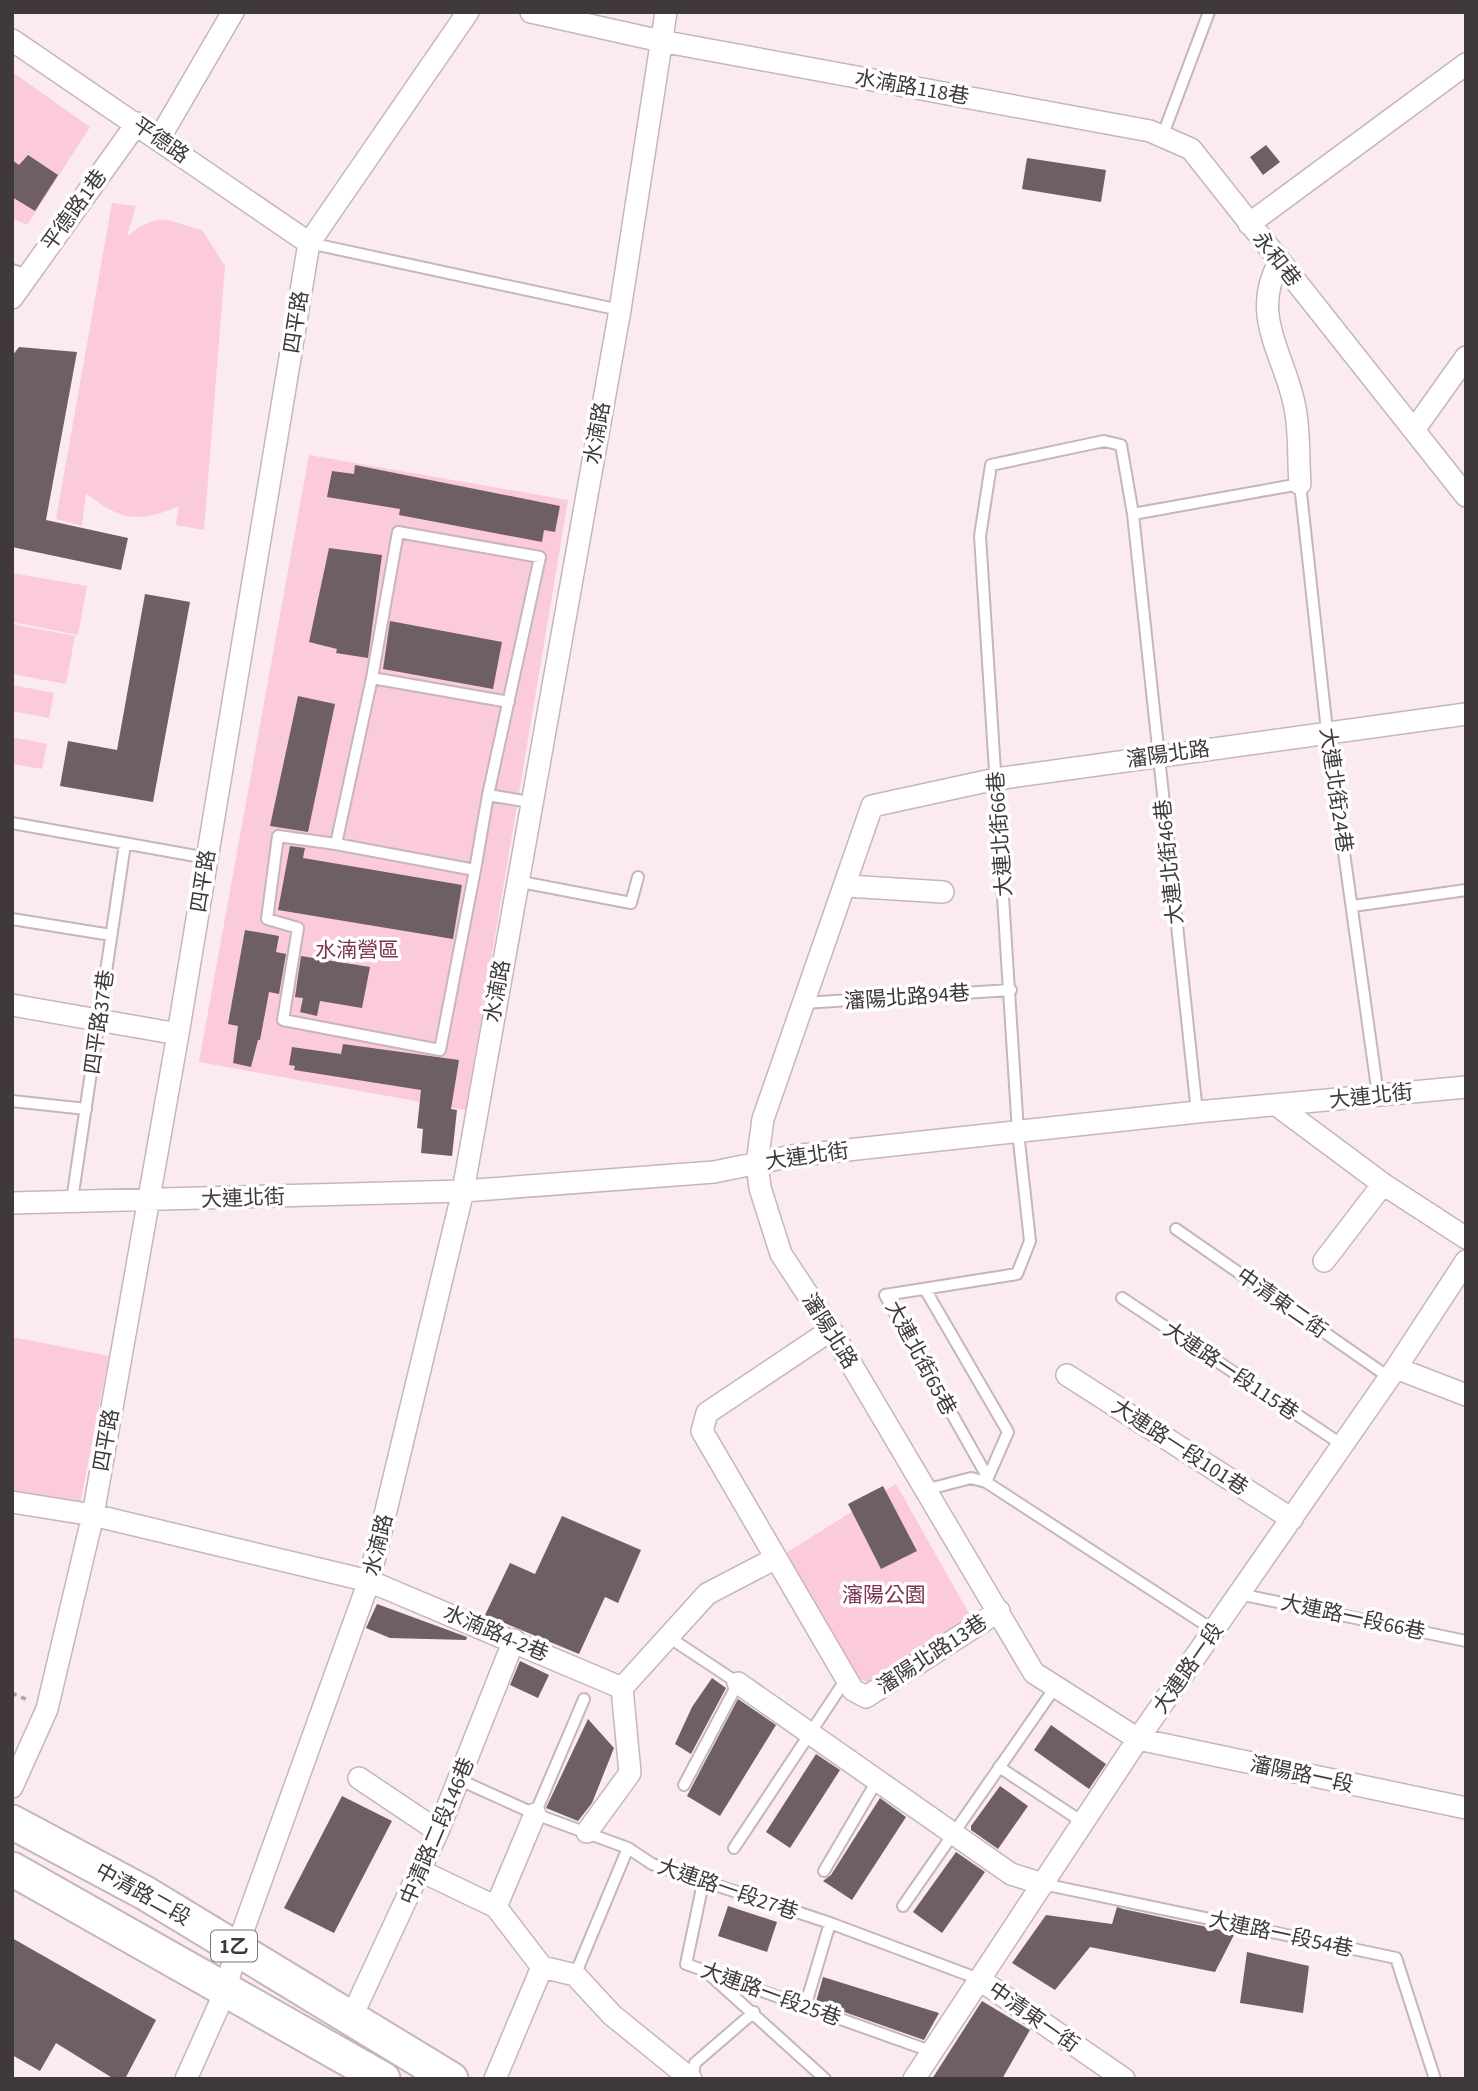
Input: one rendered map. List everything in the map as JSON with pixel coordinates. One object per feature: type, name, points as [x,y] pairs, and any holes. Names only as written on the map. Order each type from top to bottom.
[{"type":"main road","name":"中清路二段","points":[[12,1822],[145,1893],[451,2079]]},
{"type":"main road","name":"中清路二段","points":[[12,1870],[383,2079]]},
{"type":"street","points":[[159,139],[233,12]]},
{"type":"street","name":"四平路","points":[[12,1787],[47,1709],[93,1515],[207,858],[309,243],[468,12]]},
{"type":"street","name":"水湳路118巷","points":[[531,12],[661,41],[1163,136]]},
{"type":"street","name":"水湳路","points":[[186,2079],[225,1992],[237,1947],[369,1581],[463,1191],[530,802],[620,310],[666,12]]},
{"type":"street","name":"平德路","points":[[12,40],[309,243]]},
{"type":"street","points":[[1250,224],[1466,64]]},
{"type":"street","name":"平德路1巷","points":[[12,298],[20,273],[137,123]]},
{"type":"street","name":"永和巷","points":[[1163,136],[1191,149],[1466,496]]},
{"type":"street","points":[[1279,263],[1270,279],[1268,327],[1295,408],[1300,484]]},
{"type":"street","points":[[1414,430],[1466,357]]},
{"type":"street","name":"瀋陽北路","points":[[1138,1739],[1034,1673],[831,1330],[781,1254],[762,1200],[757,1163],[763,1119],[847,886],[872,806],[996,779],[1327,731],[1466,714]]},
{"type":"street","points":[[847,886],[943,892]]},
{"type":"street","points":[[12,1005],[177,1034]]},
{"type":"street","name":"大連北街","points":[[147,1201],[463,1191],[714,1172],[792,1156],[1196,1112],[1466,1087]]},
{"type":"street","points":[[1278,1106],[1383,1184],[1466,1238]]},
{"type":"street","points":[[1324,1261],[1383,1184]]},
{"type":"street","points":[[12,1203],[72,1200],[147,1201]]},
{"type":"street","name":"大連路一段","points":[[914,2079],[1138,1739],[1292,1519],[1466,1261]]},
{"type":"street","name":"瀋陽北路13巷","points":[[831,1330],[706,1413],[702,1432],[846,1679],[853,1690],[866,1697],[999,1611]]},
{"type":"street","name":"中清東二街","points":[[1392,1372],[1466,1395]]},
{"type":"street","name":"大連路一段101巷","points":[[1067,1375],[1292,1519]]},
{"type":"street","points":[[12,1502],[93,1515]]},
{"type":"street","name":"水湳路4-2巷","points":[[93,1515],[369,1581],[514,1640],[622,1688]]},
{"type":"street","points":[[587,1832],[630,1773],[622,1688],[707,1594],[776,1558]]},
{"type":"street","name":"中清路二段146巷","points":[[351,2018],[421,1871],[460,1780],[514,1640]]},
{"type":"street","points":[[738,1683],[1011,1874],[1043,1884]]},
{"type":"street","name":"瀋陽路一段","points":[[1138,1739],[1466,1808]]},
{"type":"street","points":[[359,1778],[438,1831]]},
{"type":"street","points":[[496,1907],[535,1814]]},
{"type":"street","points":[[421,1871],[496,1907],[541,1967],[575,1975],[612,2015],[692,2079]]},
{"type":"street","points":[[495,2079],[541,1967]]},
{"type":"street","name":"中清東一街","points":[[979,1979],[1124,2079]]},
{"type":"lane","points":[[1163,136],[1209,12]]},
{"type":"lane","points":[[309,243],[620,310]]},
{"type":"lane","name":"大連北街66巷","points":[[1018,1132],[981,536],[990,465],[1104,441],[1121,445]]},
{"type":"lane","name":"大連北街46巷","points":[[1121,445],[1133,514],[1196,1112]]},
{"type":"lane","points":[[1133,514],[1300,484]]},
{"type":"lane","name":"大連北街24巷","points":[[1300,484],[1327,731],[1378,1094]]},
{"type":"lane","points":[[336,844],[372,678],[398,532],[540,557],[488,795],[475,870],[452,976],[440,1049],[283,1020],[298,928],[267,919],[278,836],[475,870]]},
{"type":"lane","points":[[372,678],[509,702]]},
{"type":"lane","points":[[488,795],[530,802]]},
{"type":"lane","points":[[12,823],[207,858]]},
{"type":"lane","name":"四平路37巷","points":[[72,1200],[125,844]]},
{"type":"lane","points":[[516,881],[631,903],[638,877]]},
{"type":"lane","points":[[1353,906],[1466,890]]},
{"type":"lane","points":[[12,919],[111,935]]},
{"type":"lane","name":"瀋陽北路94巷","points":[[803,1003],[1011,990]]},
{"type":"lane","points":[[12,1101],[86,1109]]},
{"type":"lane","name":"大連北街65巷","points":[[987,1480],[885,1295],[1017,1274],[1030,1241],[1018,1132]]},
{"type":"lane","name":"中清東二街","points":[[1176,1230],[1392,1372]]},
{"type":"lane","points":[[925,1289],[1007,1432],[987,1480]]},
{"type":"lane","name":"大連路一段115巷","points":[[1122,1298],[1341,1444]]},
{"type":"lane","points":[[925,1490],[971,1478],[987,1480],[1215,1631]]},
{"type":"lane","name":"大連路一段66巷","points":[[1240,1594],[1466,1641]]},
{"type":"lane","points":[[670,1638],[738,1683],[684,1785]]},
{"type":"lane","points":[[734,1848],[846,1679]]},
{"type":"lane","points":[[904,1906],[1056,1686]]},
{"type":"lane","points":[[535,1814],[584,1699]]},
{"type":"lane","points":[[999,1767],[1084,1823]]},
{"type":"lane","points":[[824,1871],[878,1779]]},
{"type":"lane","name":"大連路一段27巷","points":[[460,1780],[535,1814],[628,1848],[652,1864],[830,1923],[979,1979]]},
{"type":"lane","points":[[575,1975],[628,1848]]},
{"type":"lane","name":"大連路一段25巷","points":[[703,1883],[685,1964],[933,2052]]},
{"type":"lane","name":"大連路一段54巷","points":[[1043,1884],[1396,1958],[1435,2079]]},
{"type":"lane","points":[[805,2007],[830,1923]]},
{"type":"lane","points":[[705,1970],[825,2079]]},
{"type":"lane","points":[[692,2079],[695,2063],[754,2012]]},
{"type":"green space","points":[[12,72],[90,127],[27,225],[12,218]]},
{"type":"green space","points":[[112,203],[136,206],[127,236],[156,220],[202,230],[225,266],[204,530],[176,525],[179,506],[153,515],[131,516],[109,509],[86,493],[82,526],[56,519]]},
{"type":"green space","name":"水湳營區","points":[[309,455],[568,500],[466,1110],[199,1062]]},
{"type":"green space","points":[[12,573],[87,586],[78,635],[12,622]]},
{"type":"green space","points":[[12,624],[75,636],[66,684],[12,674]]},
{"type":"green space","points":[[12,685],[54,693],[49,718],[12,711]]},
{"type":"green space","points":[[12,737],[47,744],[42,769],[12,764]]},
{"type":"green space","points":[[12,1337],[109,1356],[80,1504],[12,1493]]},
{"type":"green space","name":"瀋陽公園","points":[[896,1484],[971,1617],[969,1627],[867,1682],[855,1677],[786,1553]]},
{"type":"building","points":[[1266,145],[1280,162],[1263,175],[1250,157]]},
{"type":"building","points":[[28,155],[58,175],[35,211],[12,197],[12,160],[19,165]]},
{"type":"building","points":[[1027,158],[1106,170],[1101,202],[1022,189]]},
{"type":"building","points":[[19,347],[77,352],[46,520],[128,538],[121,570],[12,547],[12,356]]},
{"type":"building","points":[[355,465],[560,506],[555,532],[544,530],[542,542],[399,515],[400,509],[327,497],[332,471],[354,474]]},
{"type":"building","points":[[329,548],[382,555],[368,658],[336,653],[337,649],[309,642]]},
{"type":"building","points":[[145,594],[190,602],[153,802],[60,786],[68,741],[117,750]]},
{"type":"building","points":[[390,621],[502,642],[493,689],[383,669]]},
{"type":"building","points":[[298,696],[335,704],[308,832],[270,826]]},
{"type":"building","points":[[290,846],[305,848],[303,858],[462,885],[453,939],[278,910]]},
{"type":"building","points":[[245,930],[279,936],[276,952],[286,954],[279,994],[269,992],[260,1040],[251,1067],[233,1063],[238,1026],[228,1024]]},
{"type":"building","points":[[301,956],[370,967],[362,1008],[320,1001],[317,1016],[300,1012],[303,998],[295,997]]},
{"type":"building","points":[[343,1044],[459,1060],[451,1109],[457,1110],[452,1156],[421,1153],[423,1129],[417,1128],[421,1090],[294,1070],[295,1066],[289,1065],[292,1047],[341,1054]]},
{"type":"building","points":[[883,1486],[917,1551],[881,1569],[848,1504]]},
{"type":"building","points":[[562,1516],[641,1550],[618,1603],[605,1597],[579,1654],[485,1615],[510,1563],[535,1574]]},
{"type":"building","points":[[377,1604],[467,1637],[466,1640],[390,1638],[366,1628]]},
{"type":"building","points":[[520,1661],[549,1675],[538,1698],[510,1685]]},
{"type":"building","points":[[712,1678],[726,1688],[691,1754],[675,1744],[692,1707]]},
{"type":"building","points":[[738,1699],[776,1725],[720,1816],[687,1796]]},
{"type":"building","points":[[588,1719],[614,1748],[592,1803],[578,1821],[546,1808]]},
{"type":"building","points":[[1051,1725],[1106,1764],[1089,1789],[1034,1750]]},
{"type":"building","points":[[816,1754],[840,1770],[790,1848],[766,1832]]},
{"type":"building","points":[[1000,1786],[1028,1806],[998,1849],[971,1830],[971,1826]]},
{"type":"building","points":[[342,1796],[392,1821],[334,1933],[284,1908]]},
{"type":"building","points":[[880,1798],[906,1817],[852,1900],[823,1881],[831,1875]]},
{"type":"building","points":[[956,1852],[985,1872],[942,1933],[913,1912]]},
{"type":"building","points":[[728,1906],[777,1922],[767,1952],[718,1936]]},
{"type":"building","points":[[1117,1907],[1235,1933],[1215,1972],[1090,1947],[1055,1990],[1012,1963],[1046,1915],[1112,1924]]},
{"type":"building","points":[[12,1938],[156,2020],[125,2079],[114,2079],[56,2043],[40,2071],[12,2055]]},
{"type":"building","points":[[1247,1952],[1309,1966],[1303,2013],[1240,2003]]},
{"type":"building","points":[[823,1977],[939,2013],[924,2040],[816,2002]]},
{"type":"building","points":[[982,2001],[1030,2030],[1002,2079],[932,2079]]}]
